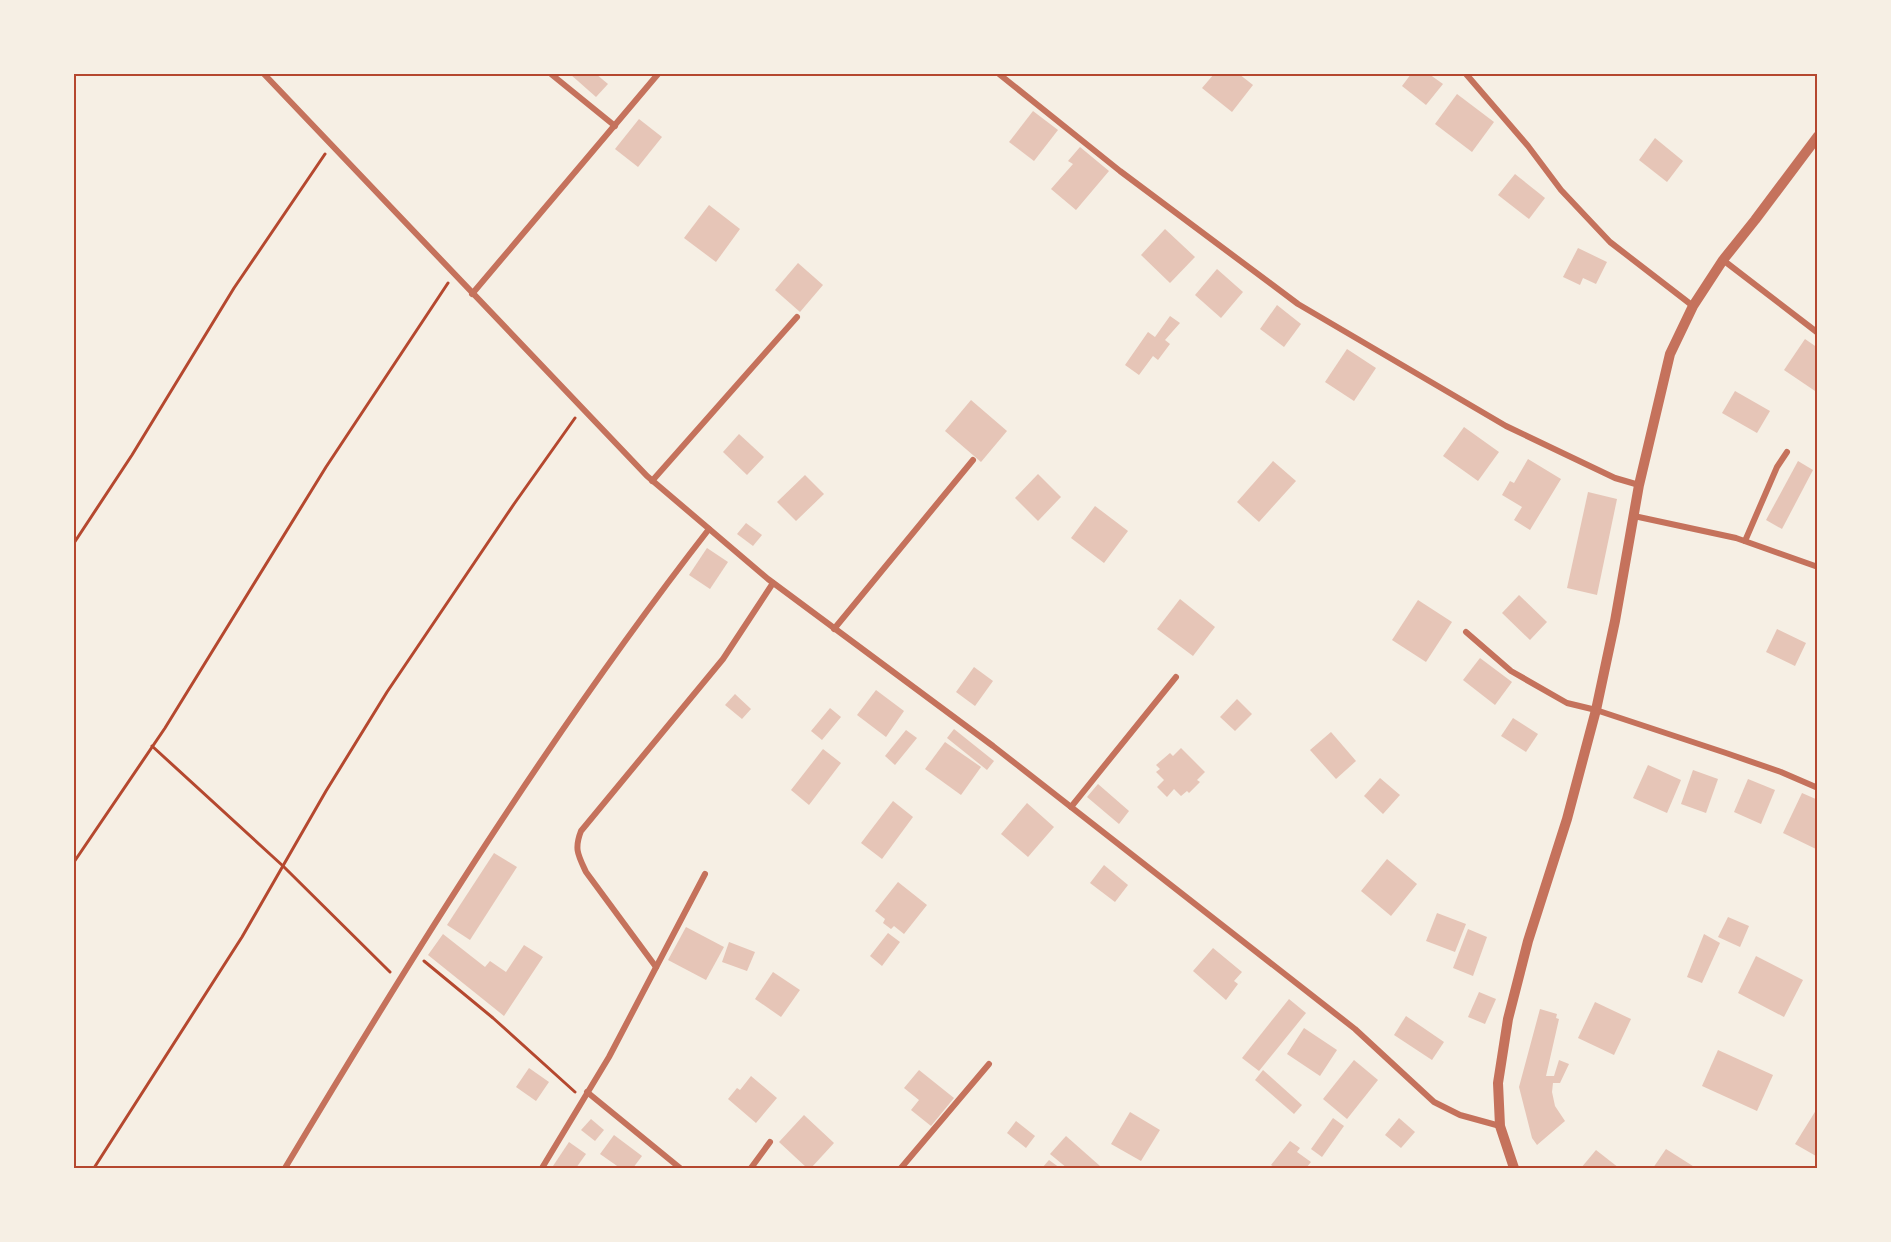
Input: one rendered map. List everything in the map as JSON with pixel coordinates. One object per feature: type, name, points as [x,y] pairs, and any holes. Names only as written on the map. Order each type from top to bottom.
[{"type":"street","points":[[264,74],[652,481],[773,583],[1071,807],[1355,1029],[1434,1102],[1460,1115],[1500,1126]]},
{"type":"street","points":[[551,74],[615,126]]},
{"type":"street","points":[[472,294],[658,74]]},
{"type":"street","points":[[999,74],[1120,171],[1298,304],[1506,426],[1615,478],[1640,485]]},
{"type":"street","points":[[1466,74],[1528,146],[1562,190],[1610,242],[1693,306]]},
{"type":"street","points":[[1514,1168],[1500,1126],[1498,1083],[1508,1018],[1528,941],[1567,819],[1596,710],[1640,485],[1670,354],[1693,306],[1723,261],[1818,136]]},
{"type":"street","points":[[1723,261],[1818,333]]},
{"type":"street","points":[[652,481],[797,317]]},
{"type":"street","points":[[1745,541],[1777,467],[1786,452]]},
{"type":"street","points":[[834,628],[973,460]]},
{"type":"street","points":[[1634,516],[1745,541],[1818,567]]},
{"type":"street","points":[[285,1168],[460,883],[647,609],[709,529]]},
{"type":"street","points":[[656,967],[586,873],[576,845],[581,831],[723,660],[773,583]]},
{"type":"street","points":[[1466,632],[1511,671],[1566,704],[1596,710],[1781,772],[1818,788]]},
{"type":"street","points":[[1071,807],[1176,677]]},
{"type":"street","points":[[542,1168],[609,1057],[705,874]]},
{"type":"street","points":[[901,1168],[989,1064]]},
{"type":"street","points":[[587,1092],[680,1168]]},
{"type":"street","points":[[751,1168],[770,1142]]},
{"type":"path","points":[[74,543],[132,455],[234,288],[331,145]]},
{"type":"path","points":[[74,862],[152,746],[326,467],[453,274]]},
{"type":"path","points":[[94,1168],[236,946],[387,692],[582,408]]},
{"type":"path","points":[[152,746],[283,866],[399,981]]},
{"type":"path","points":[[416,954],[493,1018],[583,1100]]},
{"type":"building","points":[[570,74],[596,74],[608,84],[596,97]]},
{"type":"building","points":[[1214,74],[1239,74],[1253,85],[1232,112],[1202,88]]},
{"type":"building","points":[[1411,74],[1429,74],[1443,84],[1426,105],[1402,86]]},
{"type":"building","points":[[1457,94],[1494,122],[1472,152],[1435,124]]},
{"type":"building","points":[[1033,111],[1058,130],[1034,161],[1009,142]]},
{"type":"building","points":[[639,119],[662,137],[638,167],[615,149]]},
{"type":"building","points":[[1655,138],[1683,161],[1667,182],[1639,160]]},
{"type":"building","points":[[1080,147],[1109,171],[1076,210],[1051,189],[1073,164],[1068,161]]},
{"type":"building","points":[[1515,174],[1545,198],[1529,219],[1498,195]]},
{"type":"building","points":[[709,205],[740,229],[716,262],[684,238]]},
{"type":"building","points":[[1165,229],[1195,257],[1170,283],[1141,255]]},
{"type":"building","points":[[1578,248],[1607,262],[1596,284],[1583,278],[1580,285],[1563,277]]},
{"type":"building","points":[[798,263],[823,285],[800,312],[775,290]]},
{"type":"building","points":[[1217,269],[1243,292],[1221,318],[1195,295]]},
{"type":"building","points":[[1277,305],[1301,324],[1284,347],[1260,329]]},
{"type":"building","points":[[1170,316],[1180,323],[1165,340],[1170,344],[1158,360],[1153,356],[1139,375],[1125,365],[1148,332],[1155,337]]},
{"type":"building","points":[[1805,339],[1818,348],[1818,393],[1784,370]]},
{"type":"building","points":[[1347,349],[1376,368],[1354,401],[1325,382]]},
{"type":"building","points":[[1735,391],[1770,411],[1757,433],[1722,413]]},
{"type":"building","points":[[971,400],[1007,431],[981,462],[945,431]]},
{"type":"building","points":[[1464,427],[1499,452],[1478,481],[1443,456]]},
{"type":"building","points":[[739,434],[764,457],[747,475],[723,452]]},
{"type":"building","points":[[1528,459],[1561,479],[1530,530],[1514,520],[1522,507],[1502,495],[1510,481],[1514,483]]},
{"type":"building","points":[[1273,461],[1296,481],[1259,522],[1237,502]]},
{"type":"building","points":[[1798,461],[1813,470],[1782,529],[1766,520]]},
{"type":"building","points":[[1038,474],[1061,497],[1038,521],[1015,498]]},
{"type":"building","points":[[805,475],[824,494],[796,521],[777,502]]},
{"type":"building","points":[[1588,492],[1617,499],[1597,595],[1567,588]]},
{"type":"building","points":[[1095,506],[1128,531],[1104,563],[1071,538]]},
{"type":"building","points":[[746,523],[762,535],[753,546],[737,534]]},
{"type":"building","points":[[707,548],[728,562],[710,589],[689,575]]},
{"type":"building","points":[[1519,595],[1547,622],[1530,640],[1502,613]]},
{"type":"building","points":[[1180,599],[1215,627],[1193,656],[1157,629]]},
{"type":"building","points":[[1418,600],[1452,622],[1426,662],[1392,640]]},
{"type":"building","points":[[1777,629],[1806,643],[1795,666],[1766,652]]},
{"type":"building","points":[[1480,658],[1512,682],[1495,705],[1463,680]]},
{"type":"building","points":[[974,667],[993,681],[975,706],[956,692]]},
{"type":"building","points":[[876,690],[904,711],[886,737],[857,715]]},
{"type":"building","points":[[735,694],[751,709],[742,719],[725,705]]},
{"type":"building","points":[[1237,699],[1252,714],[1235,731],[1220,717]]},
{"type":"building","points":[[830,708],[841,717],[822,740],[811,731]]},
{"type":"building","points":[[1513,718],[1538,734],[1526,752],[1501,736]]},
{"type":"building","points":[[954,729],[994,761],[987,770],[947,738]]},
{"type":"building","points":[[906,730],[917,738],[895,765],[885,756]]},
{"type":"building","points":[[1331,732],[1356,761],[1336,779],[1310,750]]},
{"type":"building","points":[[945,742],[981,767],[961,795],[925,769]]},
{"type":"building","points":[[1181,748],[1205,772],[1197,780],[1200,782],[1189,793],[1187,791],[1181,796],[1174,789],[1167,797],[1157,787],[1164,780],[1156,772],[1160,769],[1156,765],[1170,753],[1173,756]]},
{"type":"building","points":[[823,749],[841,763],[809,805],[791,790]]},
{"type":"building","points":[[1648,765],[1681,780],[1667,813],[1633,798]]},
{"type":"building","points":[[1693,770],[1718,779],[1706,813],[1681,804]]},
{"type":"building","points":[[1380,778],[1400,795],[1383,814],[1364,796]]},
{"type":"building","points":[[1748,779],[1775,790],[1761,824],[1734,812]]},
{"type":"building","points":[[1098,784],[1129,811],[1119,824],[1087,797]]},
{"type":"building","points":[[1802,793],[1818,800],[1818,850],[1783,833]]},
{"type":"building","points":[[893,801],[913,817],[882,859],[861,843]]},
{"type":"building","points":[[1027,803],[1054,827],[1028,857],[1001,834]]},
{"type":"building","points":[[494,853],[517,867],[470,940],[447,925]]},
{"type":"building","points":[[1387,859],[1417,884],[1391,916],[1361,891]]},
{"type":"building","points":[[1104,865],[1128,885],[1115,902],[1090,883]]},
{"type":"building","points":[[898,882],[927,905],[904,934],[894,926],[891,929],[883,923],[885,919],[875,911]]},
{"type":"building","points":[[1437,913],[1466,924],[1455,952],[1426,941]]},
{"type":"building","points":[[1728,917],[1749,926],[1740,947],[1718,937]]},
{"type":"building","points":[[686,927],[724,947],[706,980],[668,960]]},
{"type":"building","points":[[1468,929],[1487,937],[1473,976],[1453,968]]},
{"type":"building","points":[[888,933],[900,942],[882,966],[870,956]]},
{"type":"building","points":[[443,934],[485,967],[490,961],[506,972],[524,945],[543,957],[504,1016],[428,955]]},
{"type":"building","points":[[1704,934],[1720,943],[1702,983],[1687,977]]},
{"type":"building","points":[[729,942],[755,952],[747,971],[722,962]]},
{"type":"building","points":[[1213,948],[1242,972],[1234,981],[1238,984],[1226,1000],[1193,971]]},
{"type":"building","points":[[1756,956],[1803,980],[1784,1017],[1738,993]]},
{"type":"building","points":[[773,972],[800,990],[781,1017],[755,999]]},
{"type":"building","points":[[1479,992],[1496,999],[1485,1024],[1468,1017]]},
{"type":"building","points":[[1289,999],[1306,1013],[1259,1071],[1242,1058]]},
{"type":"building","points":[[1595,1002],[1631,1019],[1614,1055],[1578,1038]]},
{"type":"building","points":[[1540,1009],[1557,1014],[1556,1018],[1559,1019],[1546,1076],[1554,1076],[1559,1060],[1569,1064],[1560,1083],[1553,1083],[1552,1092],[1555,1106],[1565,1121],[1537,1145],[1532,1138],[1519,1087]]},
{"type":"building","points":[[1406,1016],[1444,1042],[1432,1060],[1394,1035]]},
{"type":"building","points":[[1304,1028],[1337,1050],[1320,1076],[1287,1054]]},
{"type":"building","points":[[1718,1050],[1773,1075],[1757,1111],[1702,1086]]},
{"type":"building","points":[[1354,1060],[1378,1080],[1347,1119],[1323,1099]]},
{"type":"building","points":[[529,1068],[549,1082],[536,1101],[516,1087]]},
{"type":"building","points":[[919,1070],[954,1098],[931,1126],[911,1110],[919,1100],[904,1088]]},
{"type":"building","points":[[1263,1070],[1302,1105],[1294,1114],[1255,1080]]},
{"type":"building","points":[[751,1076],[777,1098],[756,1123],[728,1099],[737,1088],[740,1090]]},
{"type":"building","points":[[1818,1107],[1818,1154],[1816,1156],[1795,1144]]},
{"type":"building","points":[[1130,1112],[1160,1130],[1141,1161],[1111,1144]]},
{"type":"building","points":[[804,1115],[834,1143],[811,1168],[807,1168],[779,1142]]},
{"type":"building","points":[[1333,1118],[1344,1126],[1322,1157],[1311,1149]]},
{"type":"building","points":[[1399,1118],[1415,1132],[1401,1148],[1385,1135]]},
{"type":"building","points":[[591,1119],[604,1130],[595,1141],[581,1130]]},
{"type":"building","points":[[1016,1121],[1035,1136],[1026,1148],[1007,1133]]},
{"type":"building","points":[[614,1135],[642,1156],[633,1168],[620,1168],[600,1154]]},
{"type":"building","points":[[1066,1136],[1100,1166],[1098,1168],[1067,1168],[1050,1154]]},
{"type":"building","points":[[1290,1141],[1300,1148],[1297,1152],[1311,1162],[1306,1168],[1276,1168],[1271,1165]]},
{"type":"building","points":[[569,1142],[586,1154],[576,1168],[553,1166]]},
{"type":"building","points":[[1666,1149],[1696,1168],[1653,1168]]},
{"type":"building","points":[[1596,1150],[1619,1168],[1581,1168]]},
{"type":"building","points":[[1049,1160],[1060,1168],[1042,1168]]}]
